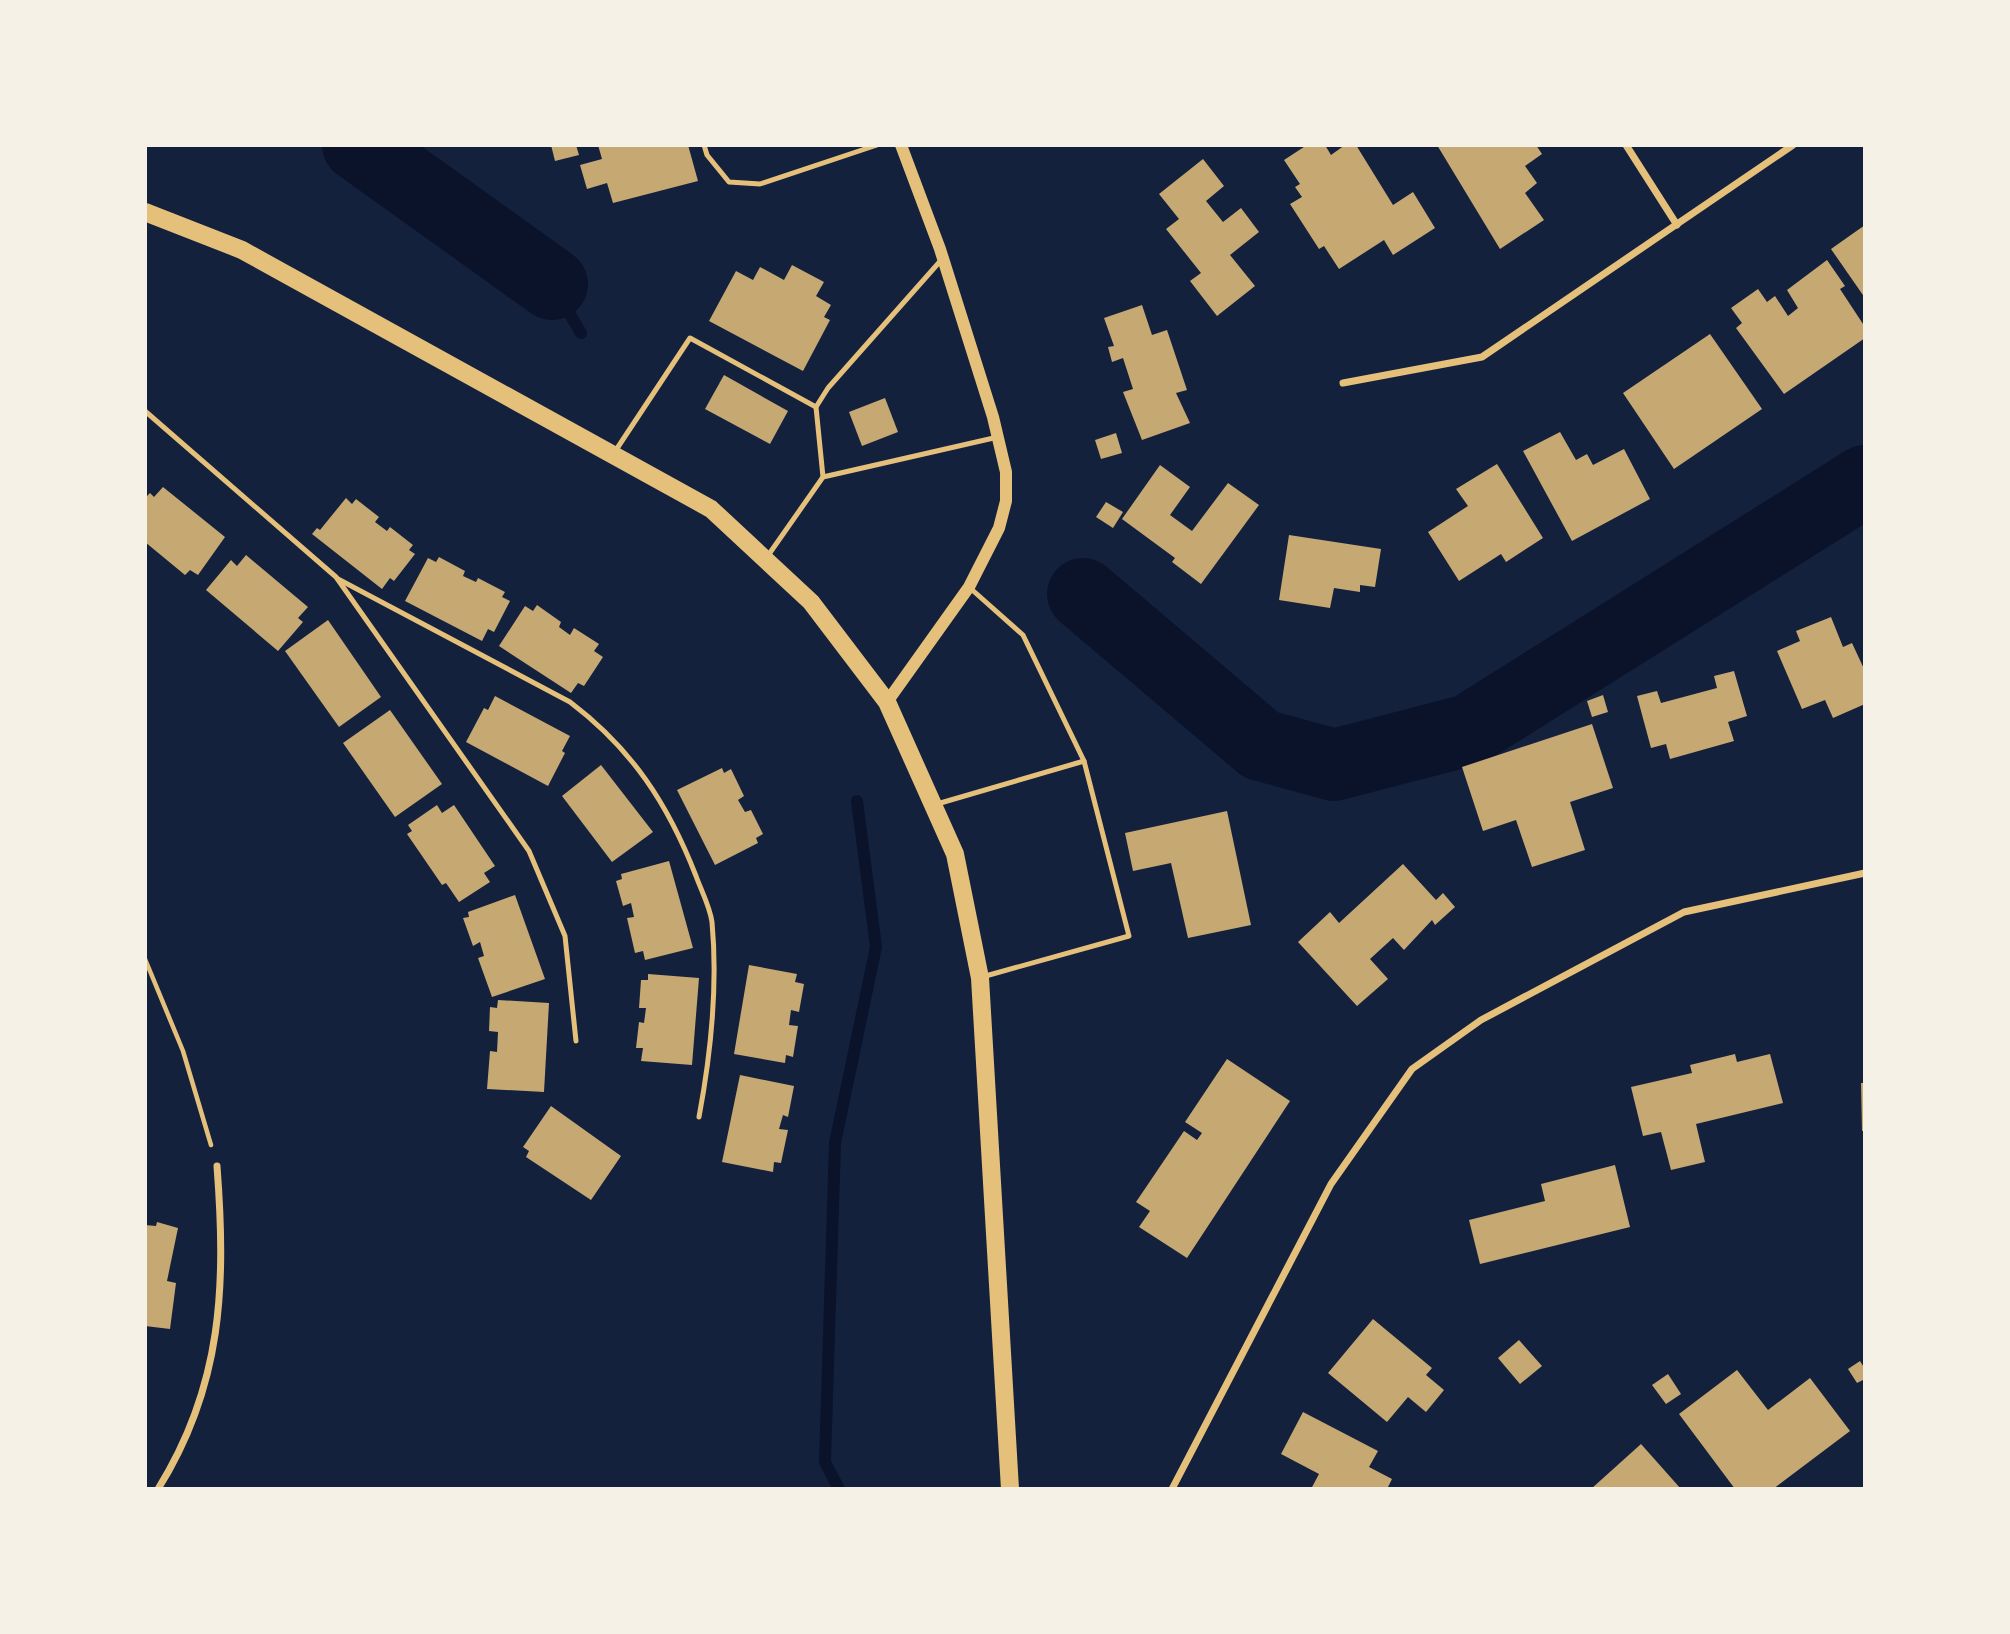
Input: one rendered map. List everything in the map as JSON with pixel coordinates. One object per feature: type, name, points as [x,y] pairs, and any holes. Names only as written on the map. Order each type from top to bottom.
[{"type":"main road","points":[[145,212],[242,250],[711,509],[811,602],[887,702],[954,854],[980,978],[1010,1489]]},
{"type":"street","points":[[887,702],[970,587],[999,528],[1006,501],[1006,472],[998,437],[943,258],[901,145]]},
{"type":"street","points":[[1626,145],[1677,225]]},
{"type":"street","points":[[1343,383],[1482,357],[1793,145]]},
{"type":"street","points":[[1172,1489],[1331,1184],[1412,1069],[1481,1020],[1684,912],[1865,873]]},
{"type":"street","points":[[158,1489],[200,1405],[217,1329],[223,1241],[217,1166]]},
{"type":"lane","points":[[704,145],[707,155],[729,182],[760,184],[877,145]]},
{"type":"lane","points":[[765,559],[823,477],[816,407],[828,388],[943,258]]},
{"type":"lane","points":[[613,455],[690,338],[816,407]]},
{"type":"lane","points":[[145,411],[336,577],[570,702],[602,727],[648,779],[687,853],[712,919],[712,1048],[699,1117]]},
{"type":"lane","points":[[823,477],[998,437]]},
{"type":"lane","points":[[336,577],[529,851],[565,936],[576,1041]]},
{"type":"lane","points":[[970,587],[1023,635],[1084,761],[1129,936],[980,978]]},
{"type":"lane","points":[[934,805],[1084,761]]},
{"type":"path","points":[[145,959],[183,1051],[217,1166]]},
{"type":"building","points":[[551,145],[576,145],[579,155],[555,161]]},
{"type":"building","points":[[598,145],[688,145],[698,181],[613,203],[607,183],[587,189],[580,165],[602,159]]},
{"type":"building","points":[[1307,145],[1325,145],[1331,155],[1345,145],[1356,145],[1393,205],[1413,192],[1435,228],[1393,255],[1384,240],[1339,269],[1324,246],[1319,249],[1290,204],[1302,197],[1295,187],[1300,184],[1284,160]]},
{"type":"building","points":[[1437,145],[1536,145],[1542,154],[1525,166],[1537,183],[1525,193],[1544,220],[1500,249]]},
{"type":"building","points":[[1203,159],[1224,186],[1206,201],[1223,222],[1241,208],[1259,232],[1230,255],[1255,286],[1217,316],[1190,281],[1201,273],[1166,229],[1179,219],[1159,194]]},
{"type":"building","points":[[1865,225],[1865,298],[1831,249]]},
{"type":"building","points":[[1827,260],[1845,286],[1840,289],[1865,327],[1865,338],[1784,394],[1736,328],[1742,323],[1731,308],[1758,289],[1767,302],[1775,296],[1788,316],[1798,308],[1787,290]]},
{"type":"building","points":[[792,265],[824,282],[816,296],[831,305],[824,317],[830,320],[803,371],[709,321],[736,271],[753,280],[760,267],[784,280]]},
{"type":"building","points":[[1142,305],[1152,335],[1167,330],[1187,390],[1176,393],[1190,423],[1142,440],[1123,392],[1133,389],[1123,358],[1112,362],[1108,347],[1114,346],[1104,318]]},
{"type":"building","points":[[1710,334],[1762,409],[1674,469],[1623,393]]},
{"type":"building","points":[[724,375],[788,411],[770,444],[705,409]]},
{"type":"building","points":[[885,398],[898,432],[862,446],[849,412]]},
{"type":"building","points":[[1560,432],[1576,460],[1587,454],[1593,465],[1624,449],[1650,499],[1572,541],[1523,451]]},
{"type":"building","points":[[1116,433],[1122,453],[1101,459],[1095,440]]},
{"type":"building","points":[[1497,464],[1543,538],[1506,562],[1501,554],[1459,581],[1428,532],[1468,506],[1456,489]]},
{"type":"building","points":[[1160,465],[1190,487],[1170,515],[1192,531],[1228,483],[1259,505],[1201,584],[1172,562],[1175,558],[1122,519]]},
{"type":"building","points":[[163,487],[225,537],[198,575],[190,570],[185,575],[145,542],[145,498],[150,493],[154,497]]},
{"type":"building","points":[[346,498],[352,504],[356,499],[379,517],[375,522],[387,531],[390,527],[413,545],[409,550],[415,554],[394,581],[390,578],[382,589],[312,534],[317,528],[320,530]]},
{"type":"building","points":[[1106,502],[1123,512],[1113,528],[1096,517]]},
{"type":"building","points":[[1289,535],[1381,549],[1375,587],[1360,585],[1360,592],[1334,588],[1330,608],[1279,600]]},
{"type":"building","points":[[246,555],[308,607],[298,618],[303,622],[278,651],[206,590],[231,560],[237,566]]},
{"type":"building","points":[[439,557],[465,571],[463,576],[476,582],[478,578],[505,592],[502,597],[510,601],[494,632],[488,629],[482,641],[405,601],[428,558],[436,562]]},
{"type":"building","points":[[537,605],[561,622],[559,627],[570,635],[574,628],[599,644],[594,651],[603,657],[584,686],[578,683],[571,693],[499,646],[525,606],[533,611]]},
{"type":"building","points":[[1831,617],[1843,647],[1852,643],[1865,671],[1865,704],[1833,718],[1825,700],[1802,709],[1777,651],[1800,641],[1796,631]]},
{"type":"building","points":[[328,620],[381,697],[339,727],[285,651]]},
{"type":"building","points":[[1734,671],[1747,716],[1728,722],[1734,741],[1670,759],[1666,744],[1651,748],[1637,696],[1657,691],[1661,703],[1717,688],[1714,676]]},
{"type":"building","points":[[1603,695],[1608,712],[1592,717],[1587,701]]},
{"type":"building","points":[[495,696],[570,736],[562,751],[565,753],[548,786],[466,742],[484,708],[488,710]]},
{"type":"building","points":[[390,710],[442,784],[395,817],[343,743]]},
{"type":"building","points":[[1592,724],[1613,788],[1570,802],[1585,850],[1532,867],[1516,820],[1483,831],[1462,767]]},
{"type":"building","points":[[601,765],[653,832],[612,862],[562,796]]},
{"type":"building","points":[[722,768],[724,773],[731,769],[744,796],[738,800],[745,812],[751,810],[763,834],[756,838],[758,843],[715,865],[677,790]]},
{"type":"building","points":[[437,805],[442,813],[454,805],[495,866],[484,873],[490,882],[459,902],[446,883],[442,885],[407,834],[412,831],[408,825]]},
{"type":"building","points":[[1227,811],[1251,925],[1188,938],[1171,863],[1133,871],[1125,833]]},
{"type":"building","points":[[669,861],[693,948],[645,960],[643,951],[635,953],[627,918],[634,917],[631,903],[623,906],[616,881],[622,879],[621,874]]},
{"type":"building","points":[[1403,864],[1436,900],[1443,893],[1455,907],[1435,925],[1432,920],[1404,950],[1393,938],[1370,959],[1388,979],[1357,1006],[1298,942],[1330,912],[1339,923]]},
{"type":"building","points":[[515,895],[545,979],[492,997],[478,958],[484,956],[480,942],[473,946],[463,918],[469,917],[468,912]]},
{"type":"building","points":[[749,965],[797,974],[795,982],[804,984],[799,1012],[791,1010],[789,1025],[798,1026],[793,1057],[786,1055],[785,1063],[734,1054]]},
{"type":"building","points":[[648,974],[699,978],[692,1065],[641,1061],[643,1048],[636,1048],[639,1022],[644,1023],[646,1008],[639,1008],[641,980],[648,980]]},
{"type":"building","points":[[498,1000],[549,1003],[544,1092],[487,1089],[490,1051],[497,1052],[498,1032],[489,1031],[490,1007],[497,1008]]},
{"type":"building","points":[[1735,1054],[1737,1062],[1770,1054],[1783,1103],[1696,1124],[1705,1162],[1671,1170],[1661,1132],[1643,1136],[1631,1087],[1692,1073],[1690,1065]]},
{"type":"building","points":[[1227,1059],[1290,1101],[1187,1258],[1139,1227],[1150,1211],[1136,1202],[1184,1131],[1197,1140],[1202,1133],[1185,1122]]},
{"type":"building","points":[[740,1075],[794,1086],[788,1117],[783,1115],[779,1129],[788,1130],[781,1163],[774,1162],[773,1172],[722,1162]]},
{"type":"building","points":[[1861,1083],[1865,1083],[1865,1131],[1862,1131]]},
{"type":"building","points":[[551,1106],[621,1156],[591,1200],[526,1157],[529,1151],[523,1147]]},
{"type":"building","points":[[1615,1165],[1630,1227],[1480,1264],[1469,1220],[1545,1201],[1541,1184]]},
{"type":"building","points":[[157,1222],[178,1228],[167,1281],[176,1283],[170,1329],[145,1326],[145,1225],[156,1226]]},
{"type":"building","points":[[1373,1319],[1432,1368],[1426,1375],[1444,1390],[1426,1412],[1408,1397],[1387,1422],[1328,1373]]},
{"type":"building","points":[[1519,1340],[1542,1366],[1520,1384],[1498,1358]]},
{"type":"building","points":[[1860,1361],[1865,1369],[1865,1379],[1857,1383],[1848,1369]]},
{"type":"building","points":[[1737,1370],[1768,1410],[1810,1378],[1850,1431],[1773,1489],[1735,1489],[1679,1414]]},
{"type":"building","points":[[1668,1374],[1681,1394],[1666,1404],[1652,1385]]},
{"type":"building","points":[[1303,1412],[1378,1451],[1369,1467],[1392,1479],[1387,1489],[1311,1489],[1319,1474],[1281,1454]]},
{"type":"building","points":[[1641,1444],[1681,1489],[1591,1489]]},
{"type":"waterway","points":[[358,145],[552,284]]},
{"type":"waterway","points":[[552,284],[581,333]]},
{"type":"waterway","points":[[1083,594],[1261,745],[1334,765],[1469,730],[1865,481]]},
{"type":"waterway","points":[[839,1489],[825,1462],[835,1143],[876,947],[857,801]]}]
